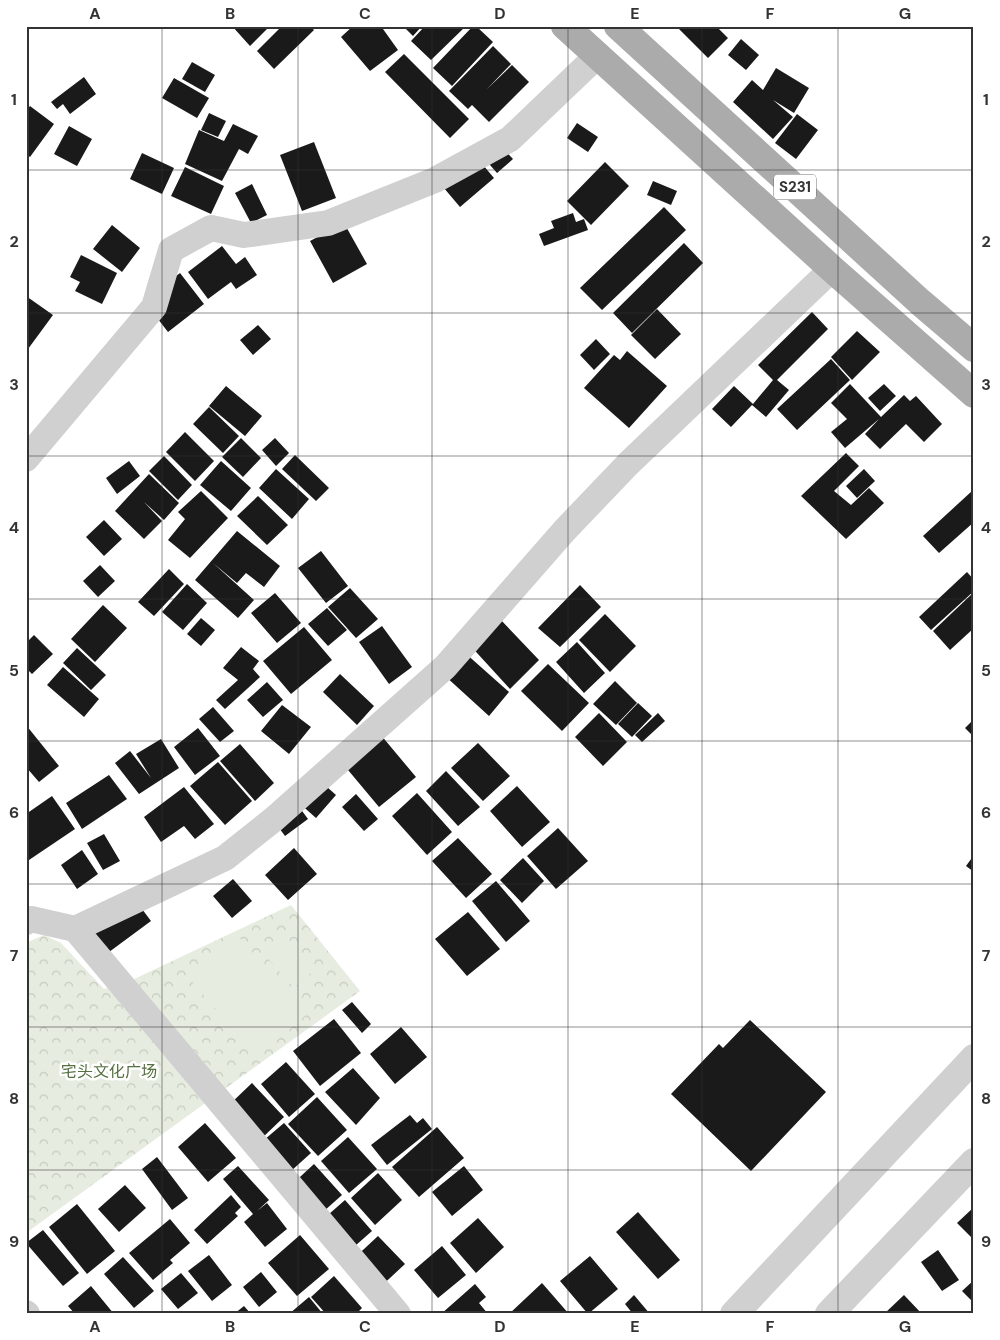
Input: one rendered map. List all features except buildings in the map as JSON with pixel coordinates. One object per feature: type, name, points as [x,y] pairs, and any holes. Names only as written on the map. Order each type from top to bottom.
[{"type":"main road","points":[[565,26],[832,269],[974,394]]},
{"type":"main road","name":"S231","points":[[618,26],[920,302],[974,348]]},
{"type":"street","points":[[26,459],[154,307],[171,250],[212,228],[244,235],[328,223],[435,180],[510,139],[598,55]]},
{"type":"street","points":[[75,929],[225,858],[274,819],[445,668],[564,531],[628,464],[832,269]]},
{"type":"street","points":[[26,922],[31,919],[75,929],[398,1314]]},
{"type":"street","points":[[734,1314],[974,1058]]},
{"type":"street","points":[[829,1314],[974,1162]]},
{"type":"green space","name":"宅头文化广场","points":[[291,905],[360,991],[26,1233],[26,943],[44,935],[61,943],[104,989],[132,980]]},
{"type":"green space","points":[[284,934],[315,969],[294,988],[263,953]]},
{"type":"green space","points":[[237,935],[307,1014],[258,1057],[188,977]]}]
